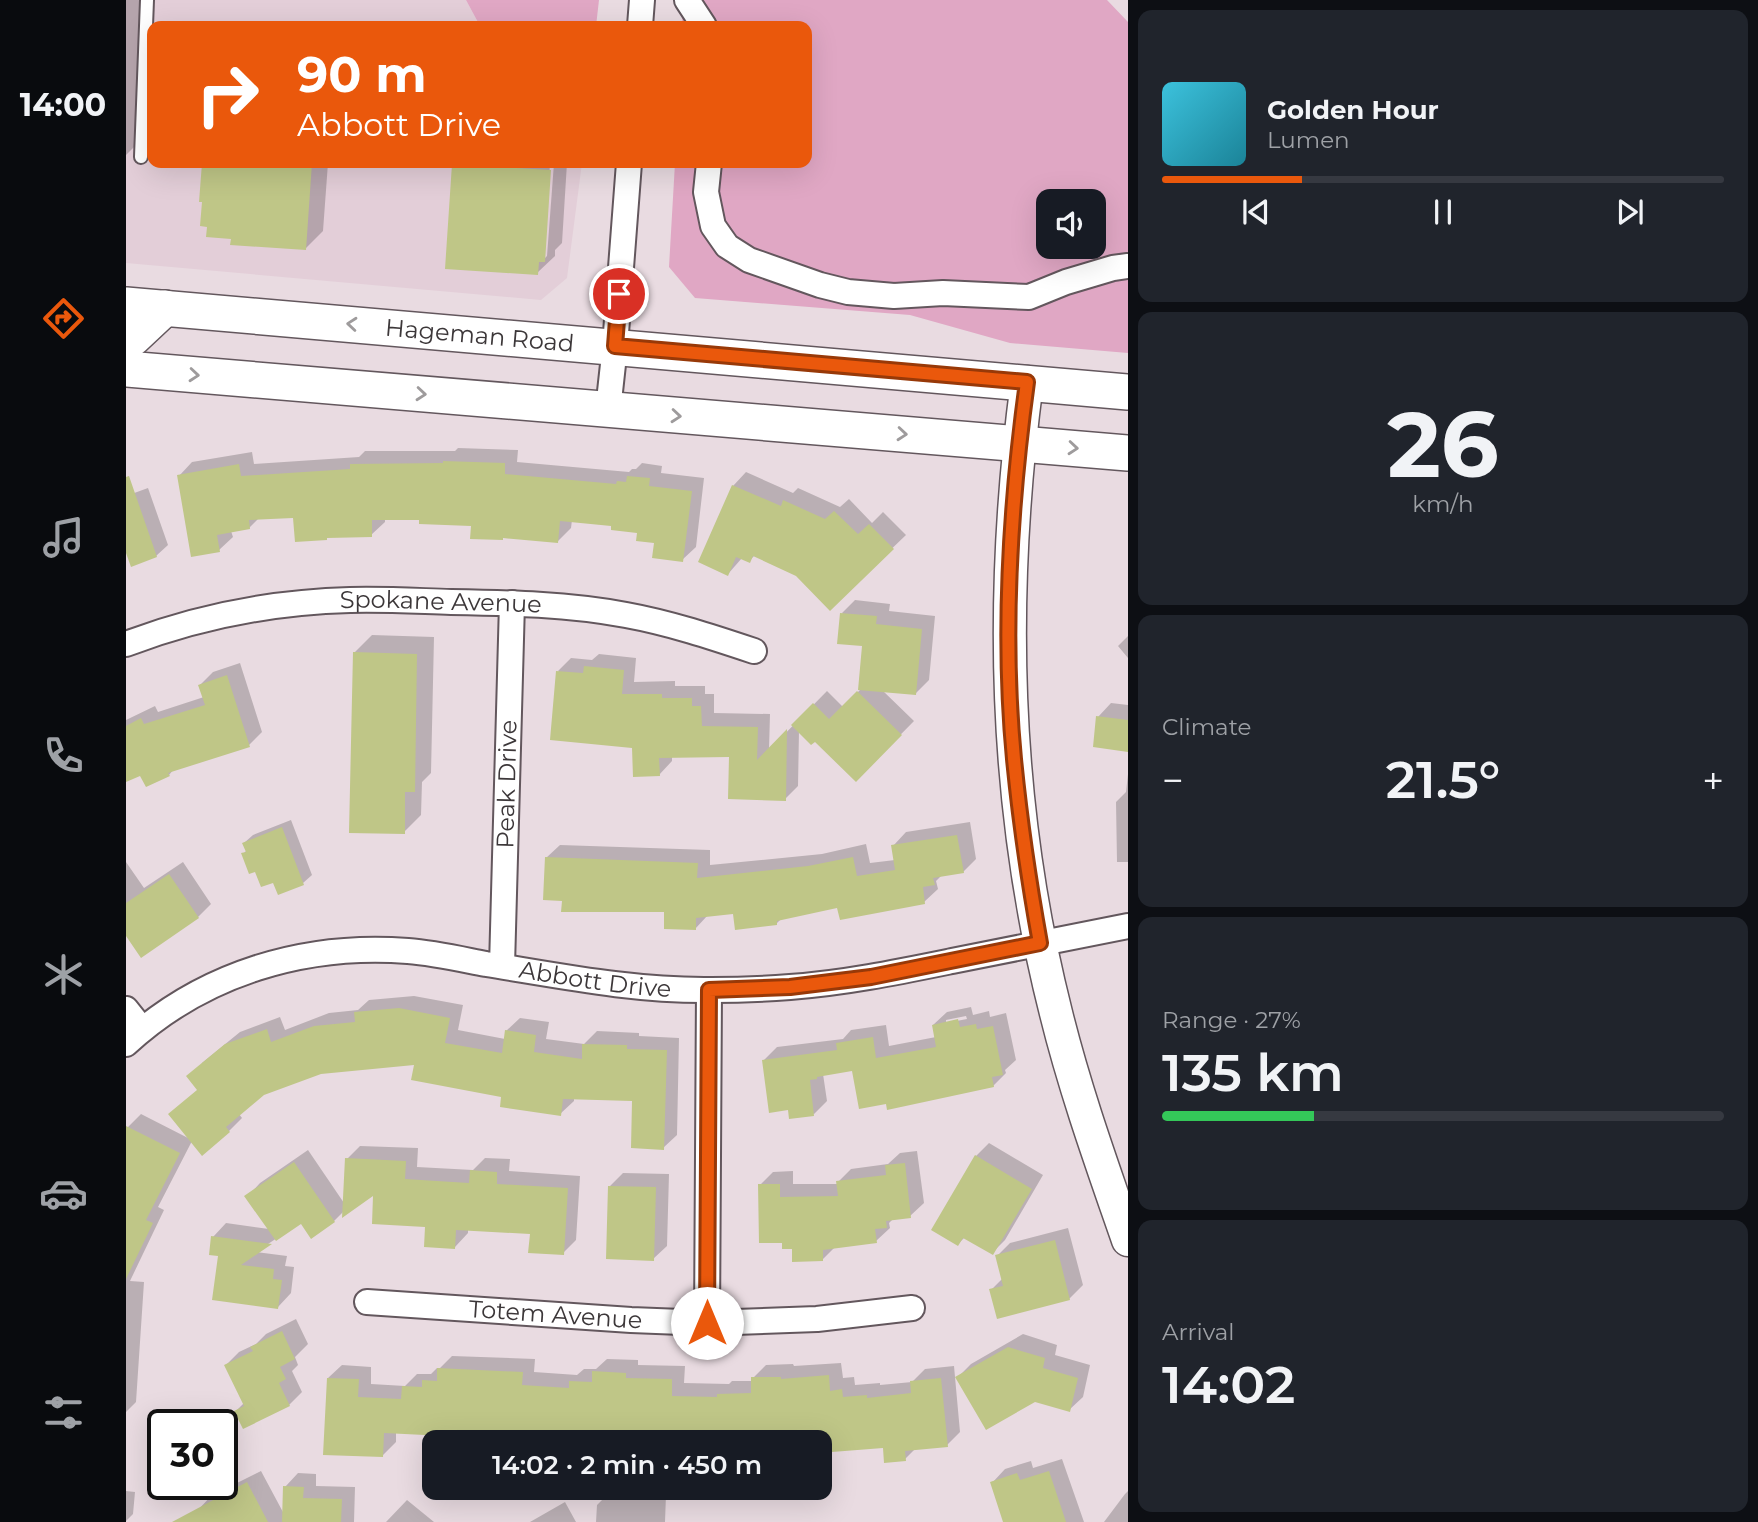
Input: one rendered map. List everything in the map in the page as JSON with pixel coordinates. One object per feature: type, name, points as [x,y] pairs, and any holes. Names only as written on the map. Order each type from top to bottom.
[{"type":"main road","name":"Hageman Road","points":[[126,304],[1128,392]]},
{"type":"main road","points":[[126,338],[133,338],[165,308]]},
{"type":"main road","points":[[126,369],[1128,453]]},
{"type":"street","points":[[640,21],[642,0]]},
{"type":"street","points":[[687,0],[701,21]]},
{"type":"street","points":[[608,410],[629,168]]},
{"type":"street","points":[[708,168],[706,192],[713,226],[727,246],[749,260],[848,292],[894,296],[943,293],[1029,297],[1066,282],[1128,266]]},
{"type":"street","points":[[1027,382],[1014,501],[1009,592],[1009,675],[1020,812],[1040,943],[1056,1012],[1078,1092],[1128,1240]]},
{"type":"street","name":"Spokane Avenue","points":[[126,643],[226,614],[288,604],[350,600],[550,605],[626,615],[688,630],[754,651]]},
{"type":"street","name":"Peak Drive","points":[[502,966],[512,603]]},
{"type":"street","name":"Abbott Drive","points":[[134,1037],[184,1000],[224,980],[266,964],[316,953],[367,948],[412,951],[597,982],[709,990],[790,987],[871,977],[1128,926]]},
{"type":"street","points":[[707,1323],[709,990]]},
{"type":"street","points":[[126,1009],[134,1037]]},
{"type":"street","name":"Totem Avenue","points":[[367,1302],[707,1323],[817,1319],[912,1308]]},
{"type":"lane","points":[[141,157],[147,0]]},
{"type":"shaded area","points":[[126,0],[466,0],[477,21],[147,21],[147,168],[581,168],[567,278],[541,300],[126,263]]},
{"type":"shaded area","points":[[466,0],[599,0],[597,21],[477,21]]},
{"type":"shaded area","points":[[683,0],[1107,0],[1128,22],[1128,353],[1010,343],[910,315],[695,298],[669,267],[675,168],[812,168],[812,21],[682,21]]},
{"type":"building","points":[[202,168],[312,168],[306,250],[230,245],[231,239],[206,237],[207,227],[200,226],[202,202],[199,202]]},
{"type":"building","points":[[452,168],[551,170],[545,262],[539,262],[538,275],[445,269]]},
{"type":"building","points":[[443,461],[505,463],[505,474],[616,484],[617,481],[626,482],[627,476],[650,478],[649,486],[692,491],[683,562],[652,558],[654,543],[636,541],[637,533],[611,530],[611,526],[560,521],[558,543],[503,538],[470,539],[471,526],[419,524],[419,520],[372,520],[372,537],[295,542],[293,518],[249,520],[250,529],[217,535],[220,552],[191,557],[177,475],[239,464],[241,476],[350,469],[350,464]]},
{"type":"building","points":[[129,476],[157,557],[131,567],[126,553],[126,477]]},
{"type":"building","points":[[732,485],[781,506],[783,500],[825,519],[834,511],[858,534],[869,524],[894,549],[830,611],[796,576],[753,556],[750,563],[736,557],[728,576],[698,562]]},
{"type":"building","points":[[840,613],[877,616],[876,624],[922,629],[916,695],[858,690],[862,646],[837,644]]},
{"type":"building","points":[[353,652],[417,654],[415,792],[405,792],[405,834],[349,833]]},
{"type":"building","points":[[584,666],[624,670],[622,694],[662,694],[662,698],[692,698],[692,706],[701,706],[702,726],[758,727],[757,760],[787,729],[786,801],[728,799],[729,757],[659,758],[660,776],[633,777],[632,748],[550,740],[556,671],[583,673]]},
{"type":"building","points":[[227,675],[250,747],[168,773],[170,776],[146,787],[140,776],[126,782],[126,726],[141,718],[144,724],[205,705],[198,685]]},
{"type":"building","points":[[857,691],[902,735],[856,782],[815,742],[811,745],[791,725],[813,703],[829,719]]},
{"type":"building","points":[[1096,716],[1128,720],[1128,752],[1093,747]]},
{"type":"building","points":[[282,827],[304,885],[278,895],[273,883],[261,887],[255,872],[249,874],[241,853],[246,852],[242,843]]},
{"type":"building","points":[[957,835],[964,873],[933,878],[935,885],[923,887],[925,904],[840,920],[837,908],[777,921],[777,925],[735,930],[733,914],[696,918],[696,930],[664,929],[664,912],[561,912],[562,901],[543,900],[545,857],[698,863],[697,878],[808,866],[853,857],[857,876],[895,870],[891,845]]},
{"type":"building","points":[[169,874],[199,918],[141,958],[126,936],[126,903]]},
{"type":"building","points":[[399,1008],[450,1018],[445,1043],[502,1053],[505,1030],[536,1035],[534,1052],[582,1059],[582,1044],[627,1045],[627,1049],[667,1050],[664,1150],[631,1148],[632,1101],[563,1099],[561,1116],[500,1107],[501,1097],[411,1080],[414,1065],[321,1074],[264,1095],[226,1127],[230,1132],[202,1156],[168,1114],[197,1090],[186,1076],[225,1044],[267,1029],[271,1042],[314,1026],[355,1022],[354,1012]]},
{"type":"building","points":[[958,1019],[960,1027],[976,1024],[977,1029],[993,1026],[1003,1075],[992,1077],[994,1087],[887,1110],[886,1104],[859,1109],[852,1071],[810,1080],[814,1116],[789,1119],[788,1110],[769,1113],[762,1060],[837,1050],[836,1043],[873,1037],[876,1058],[936,1047],[932,1025]]},
{"type":"building","points":[[126,1126],[180,1153],[146,1220],[153,1223],[126,1279]]},
{"type":"building","points":[[975,1155],[1032,1189],[993,1255],[963,1238],[958,1246],[931,1230]]},
{"type":"building","points":[[345,1158],[406,1161],[405,1179],[469,1183],[470,1170],[497,1172],[497,1184],[568,1188],[564,1255],[528,1253],[530,1234],[456,1230],[455,1249],[424,1247],[425,1227],[372,1224],[373,1196],[342,1218]]},
{"type":"building","points":[[294,1162],[335,1222],[311,1239],[301,1224],[276,1241],[244,1196]]},
{"type":"building","points":[[905,1163],[911,1218],[886,1221],[887,1228],[875,1229],[877,1243],[823,1250],[823,1261],[792,1262],[792,1249],[782,1249],[782,1243],[759,1243],[758,1184],[780,1184],[780,1197],[838,1196],[836,1181],[886,1175],[885,1165]]},
{"type":"building","points":[[608,1186],[656,1187],[654,1261],[606,1259]]},
{"type":"building","points":[[211,1236],[272,1244],[241,1265],[274,1269],[273,1279],[282,1280],[278,1309],[212,1300],[218,1256],[209,1255]]},
{"type":"building","points":[[1055,1240],[1070,1300],[997,1319],[989,1289],[1003,1286],[995,1255]]},
{"type":"building","points":[[282,1331],[295,1359],[280,1367],[286,1379],[279,1383],[290,1406],[243,1429],[238,1419],[238,1409],[244,1406],[224,1365],[253,1351],[250,1347]]},
{"type":"building","points":[[1008,1347],[1045,1358],[1043,1368],[1078,1378],[1070,1412],[1035,1402],[986,1430],[955,1377]]},
{"type":"building","points":[[437,1368],[523,1372],[522,1385],[569,1388],[569,1381],[592,1382],[592,1371],[626,1373],[626,1378],[672,1379],[672,1396],[717,1397],[717,1394],[751,1393],[751,1377],[781,1379],[829,1375],[830,1391],[842,1389],[843,1397],[867,1395],[867,1398],[911,1393],[910,1381],[941,1378],[948,1447],[905,1451],[906,1461],[884,1463],[883,1448],[832,1452],[832,1430],[422,1430],[422,1435],[384,1433],[383,1457],[323,1455],[327,1378],[359,1379],[358,1397],[401,1399],[402,1386],[422,1387],[422,1380],[437,1381]]},
{"type":"building","points":[[1049,1471],[1066,1522],[1003,1522],[990,1482],[1017,1473],[1020,1480]]},
{"type":"building","points":[[247,1482],[268,1522],[172,1522],[213,1500],[238,1500],[238,1487]]},
{"type":"building","points":[[283,1486],[304,1487],[303,1498],[342,1499],[341,1522],[282,1522]]},
{"type":"route","points":[[619,294],[615,346],[1027,382],[1014,501],[1009,592],[1009,675],[1021,826],[1040,943],[871,977],[790,987],[709,990],[707,1323]]}]
